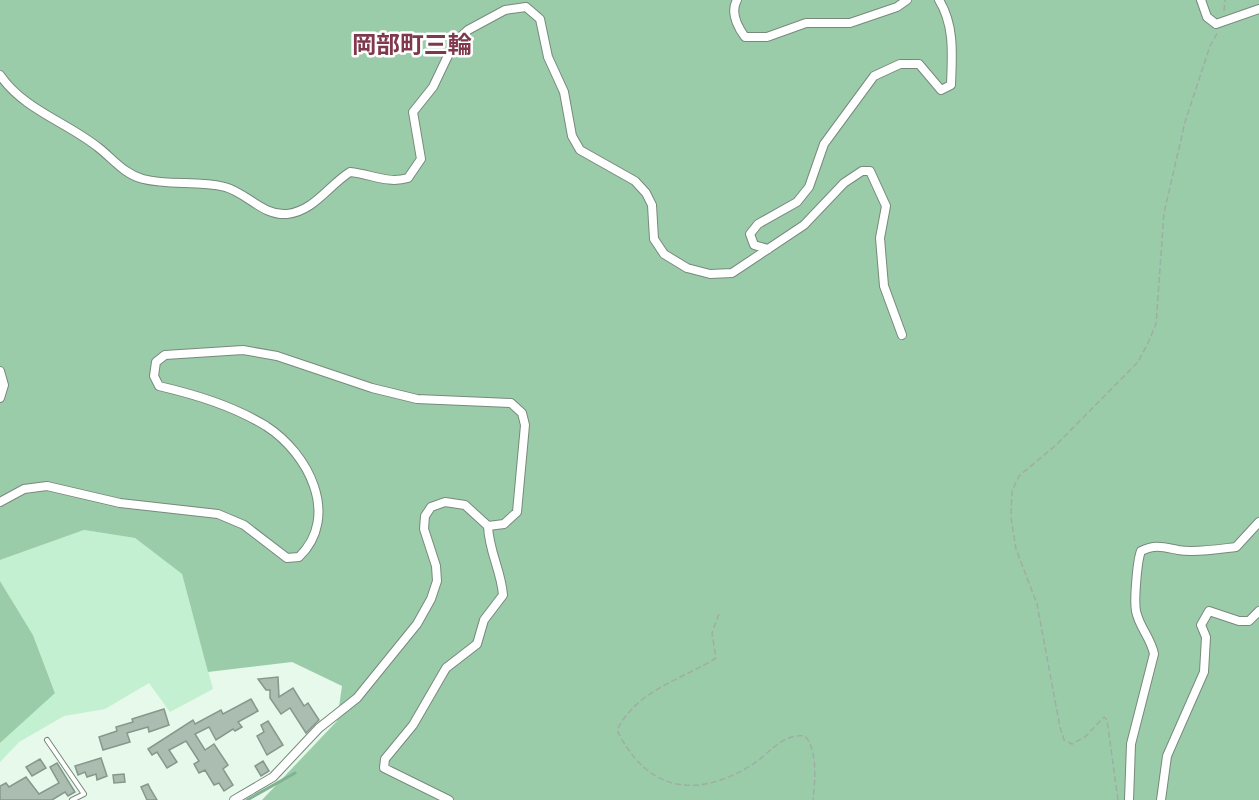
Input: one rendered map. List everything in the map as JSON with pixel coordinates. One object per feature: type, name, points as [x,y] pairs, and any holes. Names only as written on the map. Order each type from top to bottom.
[{"type":"street","points":[[738,0],[734,6],[736,23],[745,37],[767,37],[806,23],[850,23],[897,7],[907,0]]},
{"type":"street","points":[[768,249],[754,245],[750,234],[758,224],[797,202],[809,187],[824,144],[874,76],[900,64],[919,64],[941,90],[951,85],[953,46],[948,19],[939,0]]},
{"type":"street","points":[[1201,0],[1212,22],[1216,24],[1259,9]]},
{"type":"street","points":[[0,75],[8,87],[48,117],[98,147],[121,168],[141,179],[226,187],[272,213],[285,214],[304,210],[314,204],[332,184],[350,172],[385,181],[408,177],[421,159],[413,112],[433,87],[454,43],[468,30],[505,10],[526,7],[540,20],[548,57],[564,92],[572,136],[580,150],[635,182],[646,193],[652,205],[654,239],[664,254],[687,268],[710,274],[732,273],[804,225],[844,183],[862,171],[870,171],[886,206],[880,238],[884,286],[902,334]]},
{"type":"street","points":[[0,502],[24,489],[47,486],[120,503],[218,514],[244,525],[287,558],[299,557],[308,548],[317,529],[321,505],[312,480],[289,445],[267,427],[222,403],[159,386],[154,376],[156,362],[165,355],[243,350],[277,356],[417,399],[511,403],[522,413],[525,425],[517,512],[504,524],[488,526]]},
{"type":"street","points":[[0,371],[4,384],[0,398]]},
{"type":"street","points":[[234,800],[273,777],[320,728],[357,698],[417,624],[431,599],[437,580],[436,566],[424,529],[425,516],[431,507],[445,502],[465,505],[488,526],[489,548],[502,584],[503,595],[484,620],[477,644],[446,668],[413,725],[385,759],[384,768],[449,800]]},
{"type":"street","points":[[1129,800],[1131,744],[1154,654],[1152,641],[1136,610],[1138,559],[1141,551],[1150,546],[1167,546],[1178,550],[1236,547],[1259,522]]},
{"type":"street","points":[[1161,800],[1167,756],[1204,672],[1206,637],[1201,626],[1202,619],[1209,611],[1239,621],[1249,621],[1259,611]]},
{"type":"lane","points":[[47,740],[84,794],[72,800]]},
{"type":"path","points":[[1118,800],[1107,720],[1104,717],[1085,737],[1072,744],[1064,740],[1037,604],[1016,549],[1011,517],[1012,491],[1019,476],[1056,445],[1132,369],[1148,343],[1156,324],[1164,213],[1179,145],[1210,46],[1224,21]]},
{"type":"path","points":[[719,614],[712,633],[716,658],[655,689],[624,716],[617,730],[625,746],[640,764],[661,781],[706,787],[727,780],[752,765],[777,744],[794,735],[805,736],[811,742],[813,753],[813,800]]},
{"type":"green space","points":[[0,0],[1259,0],[1259,800],[262,800],[337,721],[342,686],[292,662],[208,672],[182,574],[135,538],[84,530],[0,560]]},
{"type":"green space","points":[[84,530],[135,538],[182,574],[213,689],[170,712],[149,683],[105,709],[64,716],[19,742],[0,762],[0,743],[55,692],[33,635],[0,581],[0,560]]},
{"type":"green space","points":[[0,581],[33,635],[55,693],[0,743]]},
{"type":"building","points":[[278,677],[279,697],[293,688],[304,706],[308,703],[319,720],[306,733],[290,708],[281,714],[270,698],[270,690],[266,690],[258,679]]},
{"type":"building","points":[[251,699],[258,711],[238,722],[242,727],[235,731],[233,729],[216,740],[209,727],[195,734],[205,750],[214,744],[228,765],[223,769],[233,785],[224,791],[219,783],[214,785],[205,770],[199,773],[194,764],[199,761],[186,741],[169,750],[177,762],[167,768],[157,752],[152,755],[148,749],[193,720],[195,724],[221,710],[223,714]]},
{"type":"building","points":[[164,709],[169,725],[149,732],[148,727],[127,733],[130,742],[103,750],[99,737],[117,731],[116,727],[133,722],[132,719]]},
{"type":"building","points":[[268,721],[283,745],[267,755],[257,736],[264,732],[261,725]]},
{"type":"building","points":[[101,758],[107,776],[97,780],[96,774],[87,777],[85,772],[78,775],[75,766]]},
{"type":"building","points":[[40,759],[46,768],[32,776],[26,767]]},
{"type":"building","points":[[263,761],[269,771],[261,776],[255,766]]},
{"type":"building","points":[[57,763],[75,792],[68,796],[65,792],[52,800],[0,800],[0,786],[6,783],[9,787],[26,777],[39,794],[59,783],[50,767]]},
{"type":"building","points":[[124,774],[125,782],[114,783],[113,775]]},
{"type":"building","points":[[148,784],[157,800],[147,800],[141,787]]},
{"type":"waterway","points":[[247,800],[295,773]]},
{"type":"district","name":"岡部町三輪","points":[[412,44]]}]
